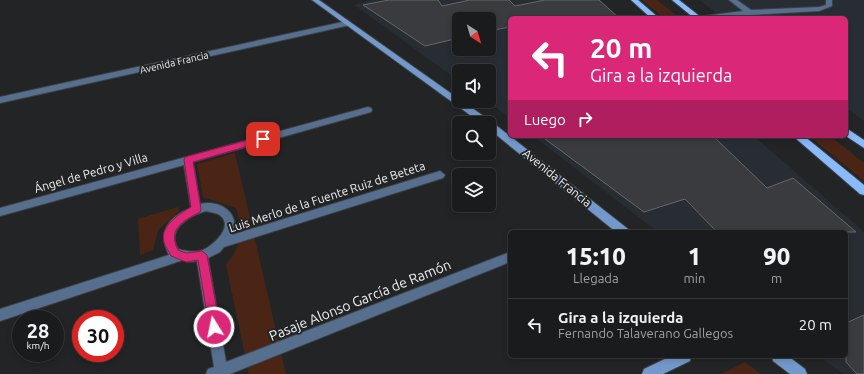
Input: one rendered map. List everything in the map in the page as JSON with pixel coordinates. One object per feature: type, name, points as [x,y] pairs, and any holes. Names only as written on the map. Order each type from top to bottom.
[{"type":"main road","points":[[634,0],[653,16]]},
{"type":"main road","points":[[674,0],[695,16]]},
{"type":"main road","points":[[848,133],[864,145]]},
{"type":"main road","points":[[800,138],[864,191]]},
{"type":"street","name":"Avenida Francia","points":[[315,0],[477,116]]},
{"type":"street","points":[[732,0],[750,12]]},
{"type":"street","points":[[719,16],[750,12],[819,9],[829,6],[829,0]]},
{"type":"street","name":"Avenida Francia","points":[[0,100],[347,23]]},
{"type":"street","name":"Ángel de Pedro y Villa","points":[[0,212],[368,110]]},
{"type":"street","name":"Avenida Francia","points":[[496,130],[621,230]]},
{"type":"street","points":[[188,160],[196,209]]},
{"type":"street","name":"Luis Merlo de la Fuente Ruiz de Beteta","points":[[222,244],[440,175]]},
{"type":"street","points":[[214,208],[222,210],[228,215],[230,221],[231,228],[222,244],[210,253],[192,257],[181,256],[174,253],[168,240],[169,233],[180,218],[196,209],[214,208]]},
{"type":"street","points":[[202,255],[219,373]]},
{"type":"street","points":[[0,315],[181,256]]},
{"type":"street","name":"Pasaje Alonso García de Ramón","points":[[219,373],[508,257]]},
{"type":"street","points":[[649,374],[681,358]]},
{"type":"street","points":[[780,358],[800,374]]},
{"type":"shaded area","points":[[372,0],[600,0],[618,16],[508,16],[508,117],[496,108],[496,64],[452,64],[452,76],[354,5]]},
{"type":"shaded area","points":[[642,0],[657,0],[677,16],[662,16]]},
{"type":"shaded area","points":[[699,0],[864,0],[864,121],[848,109],[848,16],[720,16]]},
{"type":"shaded area","points":[[536,138],[756,138],[864,232],[864,374],[843,374],[822,358],[848,358],[848,230],[655,230]]},
{"type":"shaded area","points":[[811,138],[833,138],[864,163],[864,181]]},
{"type":"shaded area","points":[[235,153],[286,374],[249,374],[226,265],[240,238],[241,232],[239,218],[236,208],[203,197],[197,164]]},
{"type":"shaded area","points":[[178,207],[179,211],[158,230],[153,250],[140,255],[138,219]]},
{"type":"shaded area","points":[[745,362],[761,374],[721,374]]},
{"type":"building","points":[[389,0],[438,0],[442,6],[470,0],[509,0],[515,6],[545,0],[599,0],[617,16],[508,16],[508,27],[496,30],[496,12],[452,12],[452,40],[425,46],[363,5]]},
{"type":"building","points":[[544,138],[715,138],[767,188],[793,178],[856,232],[848,232],[848,230],[715,230],[685,199],[644,212]]},
{"type":"building","points":[[864,315],[864,374],[857,374],[846,362],[846,358],[848,358],[848,322]]},
{"type":"route","points":[[214,327],[202,255],[197,257],[186,257],[174,253],[168,240],[169,233],[173,225],[187,213],[196,209],[188,160],[263,139]]}]
